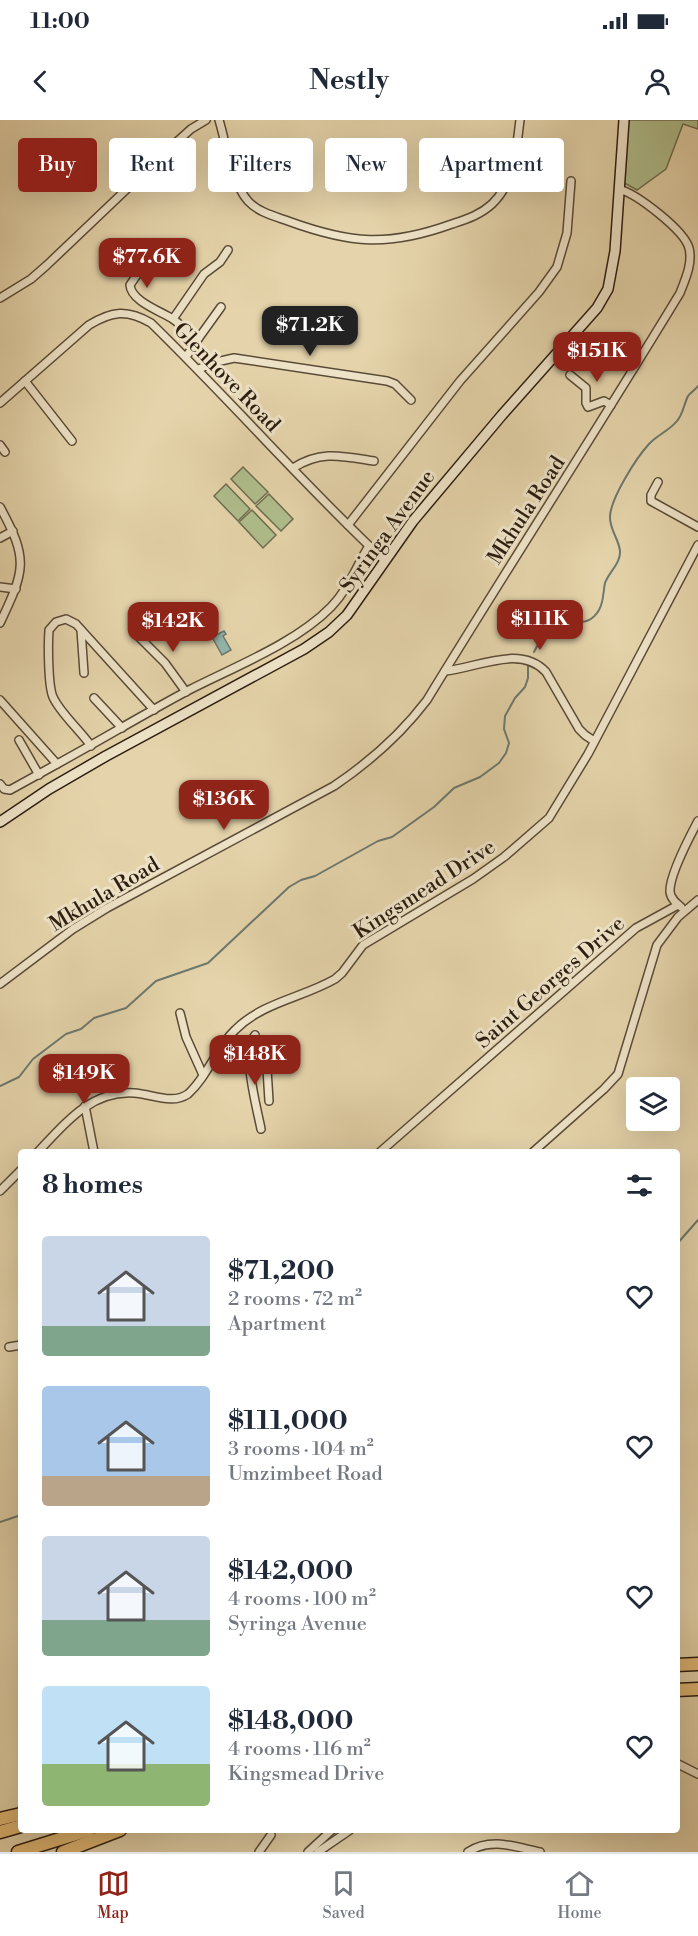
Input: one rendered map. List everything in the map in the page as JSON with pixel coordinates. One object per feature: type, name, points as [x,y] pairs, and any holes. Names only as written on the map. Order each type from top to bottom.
[{"type":"highway","points":[[680,1665],[698,1664]]},
{"type":"highway","points":[[680,1690],[698,1689]]},
{"type":"highway","points":[[0,1819],[18,1815]]},
{"type":"highway","points":[[0,1832],[18,1827]]},
{"type":"highway","points":[[18,1852],[78,1833]]},
{"type":"highway","points":[[63,1852],[112,1833]]},
{"type":"street","points":[[0,298],[32,279],[190,129],[206,120]]},
{"type":"street","points":[[219,120],[240,191],[254,207],[329,235],[364,240],[417,236],[480,214],[503,191],[510,177],[516,156],[520,120]]},
{"type":"street","name":"Syringa Avenue","points":[[0,822],[49,789],[106,756],[320,639],[347,615],[413,521],[603,300],[613,271],[624,120]]},
{"type":"street","points":[[348,525],[460,381],[539,292],[557,267],[567,233],[571,181]]},
{"type":"street","name":"Mkhula Road","points":[[0,984],[73,928],[98,913],[341,782],[372,757],[414,717],[445,671],[680,293],[689,268],[690,250],[681,234],[632,194],[619,189]]},
{"type":"street","points":[[172,319],[204,274],[220,262],[228,250]]},
{"type":"street","points":[[152,253],[130,285],[130,290],[136,297],[172,319],[198,339]]},
{"type":"street","points":[[186,357],[221,307]]},
{"type":"street","name":"Glenhove Road","points":[[0,403],[89,325],[104,315],[132,314],[142,318],[151,323],[199,369],[385,561]]},
{"type":"street","points":[[199,369],[212,363],[234,358],[349,374],[395,384],[411,400]]},
{"type":"street","points":[[570,375],[586,388],[588,407],[604,401],[611,405]]},
{"type":"street","points":[[25,381],[72,441]]},
{"type":"street","points":[[0,445],[5,452]]},
{"type":"street","points":[[293,468],[309,459],[327,455],[374,461]]},
{"type":"street","points":[[658,482],[651,495],[653,503],[698,527]]},
{"type":"street","points":[[0,507],[13,531],[21,562],[16,589],[0,623]]},
{"type":"street","points":[[0,538],[13,531]]},
{"type":"street","name":"Kingsmead Drive","points":[[42,1149],[68,1120],[85,1106],[101,1098],[133,1093],[183,1098],[193,1090],[226,1040],[250,1018],[274,1004],[335,979],[363,945],[473,879],[531,836],[549,818],[574,778],[698,545]]},
{"type":"street","points":[[0,784],[4,789],[9,790],[39,775],[186,692],[274,647],[316,621],[347,588],[359,561],[369,546]]},
{"type":"street","points":[[0,587],[16,589]]},
{"type":"street","points":[[91,746],[53,699],[51,693],[48,636],[51,625],[56,621],[66,619],[73,621],[154,710]]},
{"type":"street","points":[[81,630],[84,673]]},
{"type":"street","points":[[137,635],[165,663],[186,692]]},
{"type":"street","points":[[445,671],[511,658],[524,658],[532,661],[546,672],[579,729],[594,741]]},
{"type":"street","points":[[94,698],[122,728]]},
{"type":"street","points":[[0,700],[57,764]]},
{"type":"street","points":[[19,740],[39,775]]},
{"type":"street","points":[[685,911],[672,899],[670,889],[683,851],[698,821]]},
{"type":"street","points":[[536,1149],[618,1074],[652,957],[664,933],[698,900]]},
{"type":"street","name":"Saint Georges Drive","points":[[383,1149],[636,928],[678,905]]},
{"type":"street","points":[[180,1013],[186,1037],[203,1075]]},
{"type":"street","points":[[255,1035],[249,1045],[250,1062],[261,1129]]},
{"type":"street","points":[[267,1069],[269,1101]]},
{"type":"street","points":[[89,1126],[92,1108],[101,1098]]},
{"type":"street","points":[[85,1106],[93,1149]]},
{"type":"street","points":[[68,1120],[81,1117],[89,1126]]},
{"type":"street","points":[[0,1191],[18,1173]]},
{"type":"street","points":[[9,1347],[18,1346]]},
{"type":"street","points":[[680,1765],[698,1774]]},
{"type":"street","points":[[308,1852],[329,1833]]},
{"type":"street","points":[[318,1852],[346,1833]]},
{"type":"street","points":[[259,1852],[271,1835]]},
{"type":"street","points":[[468,1852],[475,1847],[500,1844],[540,1852]]},
{"type":"green space","points":[[625,120],[698,120],[698,129],[683,124],[666,169],[637,190],[621,181]]},
{"type":"green space","points":[[243,467],[268,492],[255,504],[231,479]]},
{"type":"green space","points":[[226,484],[250,509],[238,521],[214,496]]},
{"type":"green space","points":[[269,494],[293,519],[281,531],[256,506]]},
{"type":"green space","points":[[252,510],[276,535],[263,548],[239,522]]},
{"type":"water","points":[[224,631],[226,634],[223,636],[231,650],[222,655],[212,637]]},
{"type":"waterway","points":[[534,652],[544,637],[558,625],[585,621],[595,616],[599,610],[605,583],[620,555],[610,521],[611,508],[631,468],[652,441],[677,421],[688,396],[698,386]]},
{"type":"waterway","points":[[0,1086],[19,1077],[33,1059],[66,1034],[81,1029],[94,1018],[126,1008],[156,981],[208,963],[289,887],[315,876],[378,841],[392,837],[434,807],[454,788],[480,777],[499,763],[509,743],[504,729],[505,716],[515,698],[525,687],[528,666]]},
{"type":"waterway","points":[[680,1240],[698,1220]]},
{"type":"waterway","points":[[0,1522],[18,1516]]}]
